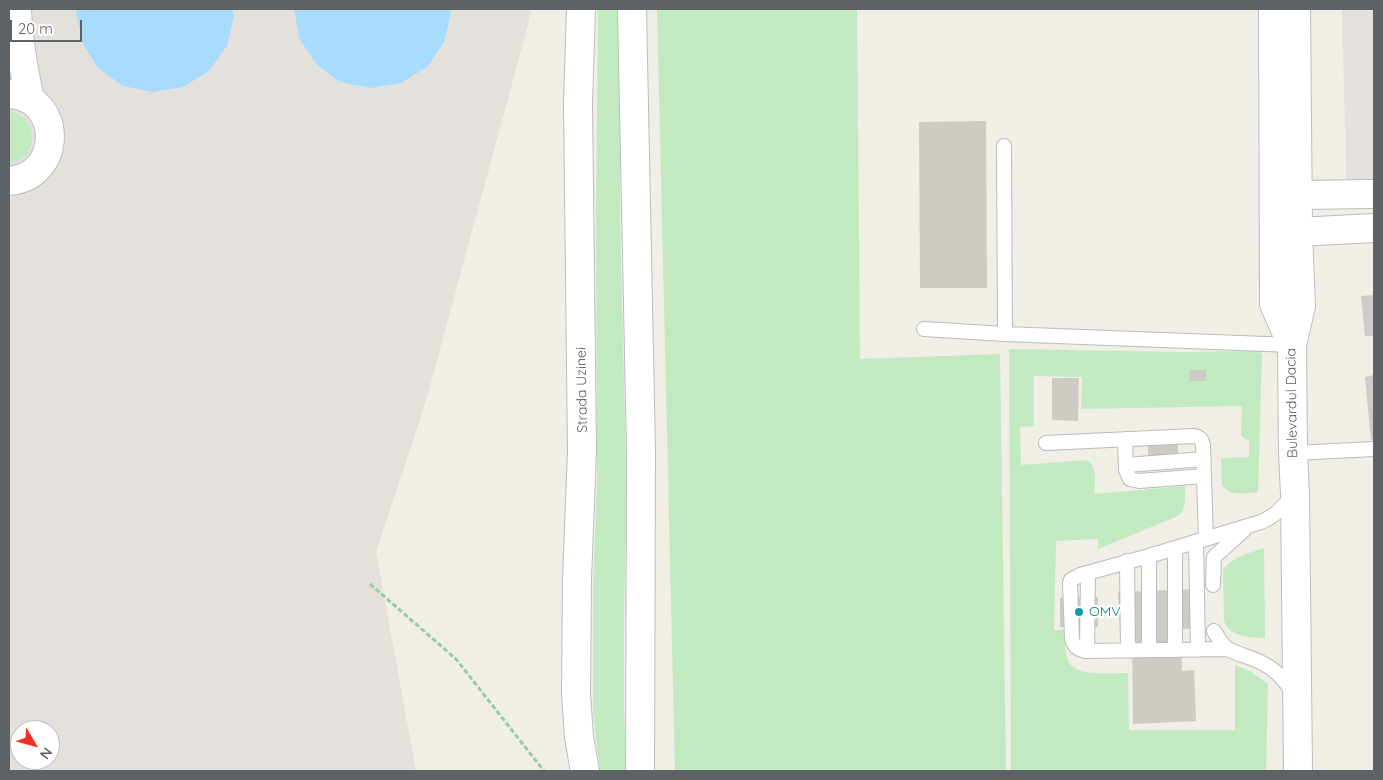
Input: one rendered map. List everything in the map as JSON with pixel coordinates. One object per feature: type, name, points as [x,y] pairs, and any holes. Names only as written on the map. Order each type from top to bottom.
[{"type":"street","points":[[9,181],[18,180],[31,174],[42,165],[48,152],[51,138],[48,123],[41,110],[20,97],[22,61],[17,9]]},
{"type":"street","name":"Strada Uzinei","points":[[581,9],[578,113],[582,451],[577,579],[576,694],[578,737],[585,771]]},
{"type":"street","points":[[632,9],[641,451],[640,771]]},
{"type":"street","name":"Bulevardul Dacia","points":[[1273,9],[1274,304],[1292,345],[1293,453],[1296,494],[1298,771]]},
{"type":"street","points":[[1292,345],[1301,306],[1298,232],[1296,9]]},
{"type":"street","points":[[1298,196],[1374,194]]},
{"type":"street","points":[[1298,232],[1374,228]]},
{"type":"lane","points":[[1004,146],[1005,334]]},
{"type":"lane","points":[[924,329],[1292,345]]},
{"type":"lane","points":[[1046,443],[1194,436],[1202,440],[1204,476],[1198,650]]},
{"type":"lane","points":[[1125,439],[1127,475],[1130,479],[1139,482],[1204,476]]},
{"type":"lane","points":[[1293,453],[1374,449]]},
{"type":"lane","points":[[1126,465],[1204,459]]},
{"type":"lane","points":[[1228,649],[1087,651],[1088,573],[1246,527],[1272,517],[1296,494]]},
{"type":"lane","points":[[1213,585],[1214,557],[1246,527]]},
{"type":"lane","points":[[1175,548],[1175,650]]},
{"type":"lane","points":[[1149,556],[1149,650]]},
{"type":"lane","points":[[1127,561],[1128,650]]},
{"type":"lane","points":[[1214,631],[1222,644],[1228,649],[1261,662],[1281,676],[1298,700]]},
{"type":"path","points":[[370,584],[456,659],[544,771]]},
{"type":"shaded area","points":[[9,9],[531,9],[426,401],[376,552],[416,771],[9,771]]},
{"type":"shaded area","points":[[1342,9],[1374,9],[1374,207],[1347,209]]},
{"type":"green space","points":[[598,9],[617,9],[620,82],[620,213],[626,523],[624,710],[626,771],[600,771],[593,713],[593,584],[597,484],[596,212]]},
{"type":"green space","points":[[657,9],[857,9],[860,359],[1000,354],[1006,771],[675,771]]},
{"type":"green space","points":[[9,112],[19,115],[26,121],[31,129],[32,138],[31,147],[26,155],[19,160],[9,163]]},
{"type":"green space","points":[[1009,349],[1180,352],[1258,351],[1262,354],[1258,492],[1233,493],[1222,485],[1221,458],[1249,457],[1249,440],[1241,435],[1242,406],[1081,409],[1082,377],[1034,376],[1034,426],[1020,427],[1021,465],[1086,460],[1093,466],[1095,494],[1185,486],[1184,506],[1178,516],[1098,549],[1098,539],[1056,541],[1054,630],[1066,630],[1066,655],[1070,664],[1076,669],[1103,674],[1128,673],[1129,730],[1235,730],[1235,665],[1252,672],[1268,684],[1266,771],[1011,771]]},
{"type":"green space","points":[[1264,548],[1265,638],[1241,636],[1231,631],[1224,621],[1223,570],[1236,559]]},
{"type":"water","points":[[77,9],[232,9],[234,16],[227,46],[209,71],[183,87],[153,92],[123,86],[98,68],[82,42]]},
{"type":"water","points":[[294,9],[451,9],[451,12],[444,42],[427,67],[401,83],[371,88],[340,82],[316,64],[299,38]]},
{"type":"building","points":[[986,121],[987,288],[920,288],[919,122]]},
{"type":"building","points":[[1374,295],[1374,336],[1365,336],[1361,296]]},
{"type":"building","points":[[1190,370],[1206,370],[1206,381],[1189,381]]},
{"type":"building","points":[[1374,375],[1374,439],[1371,440],[1365,377]]},
{"type":"building","points":[[1052,378],[1079,378],[1078,421],[1052,420]]},
{"type":"building","points":[[1177,431],[1179,468],[1149,470],[1147,432]]},
{"type":"building","points":[[1201,589],[1203,628],[1181,629],[1182,671],[1194,670],[1196,721],[1133,724],[1132,631],[1120,631],[1118,592]]},
{"type":"building","name":"OMV","points":[[1098,597],[1098,627],[1060,627],[1060,598]]},
{"type":"place","name":"OMV","points":[[1079,612]]}]
